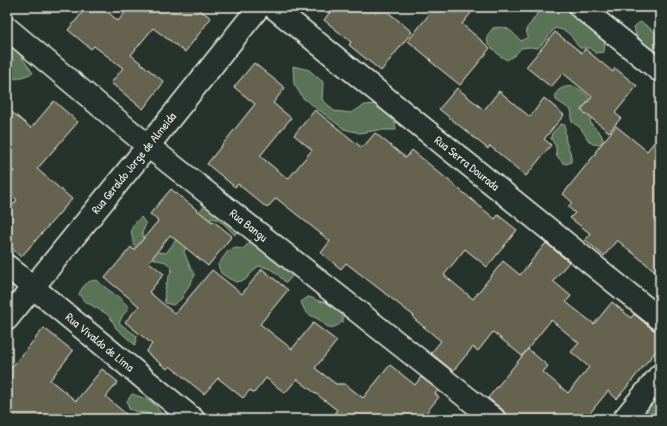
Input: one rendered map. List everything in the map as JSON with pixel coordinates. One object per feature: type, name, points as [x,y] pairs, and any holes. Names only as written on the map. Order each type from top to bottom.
[{"type":"street","name":"Rua Geraldo Jorge de Almeida","points":[[7,319],[259,7]]},
{"type":"street","name":"Rua Serra Dourada","points":[[273,7],[660,319]]},
{"type":"street","points":[[580,7],[660,71]]},
{"type":"street","name":"Rua Bangu","points":[[7,28],[148,146],[494,419]]},
{"type":"street","name":"Rua Vivaldo de Lima","points":[[7,266],[192,419]]},
{"type":"street","points":[[624,419],[660,375]]},
{"type":"green space","points":[[535,7],[563,7],[572,14],[580,16],[605,37],[604,52],[596,53],[589,48],[580,48],[568,33],[555,28],[538,48],[521,48],[515,55],[507,60],[500,56],[488,44],[487,36],[493,28],[502,27],[515,34],[521,41],[528,37],[526,29],[537,14]]},
{"type":"green space","points":[[640,22],[660,36],[660,53],[655,53],[646,48],[636,35],[634,27]]},
{"type":"green space","points":[[9,41],[33,73],[16,79],[7,74],[7,43]]},
{"type":"green space","points":[[293,66],[309,70],[323,82],[322,99],[334,111],[351,113],[365,105],[381,104],[394,116],[396,130],[378,130],[360,133],[344,129],[303,98],[294,84]]},
{"type":"green space","points":[[573,86],[584,92],[591,100],[592,109],[590,121],[601,134],[603,138],[602,143],[595,144],[590,142],[581,129],[572,122],[571,110],[556,100],[556,93],[560,89]]},
{"type":"green space","points":[[561,124],[565,125],[566,142],[571,157],[571,162],[567,164],[563,163],[557,156],[556,147],[551,138],[552,133]]},
{"type":"green space","points":[[209,202],[238,227],[235,235],[223,223],[214,218],[204,223],[192,236],[184,252],[195,275],[181,299],[173,305],[165,303],[165,289],[172,269],[166,262],[157,260],[141,252],[134,246],[131,233],[132,227],[141,217],[146,224],[142,233],[145,240],[158,252],[166,253],[187,224]]},
{"type":"green space","points":[[255,240],[294,274],[286,283],[274,271],[258,266],[245,280],[236,282],[221,273],[218,265],[228,251],[235,248],[243,249]]},
{"type":"green space","points":[[97,280],[122,300],[129,308],[119,323],[137,336],[135,345],[116,328],[107,314],[84,301],[79,294],[86,284]]},
{"type":"green space","points":[[308,297],[320,301],[329,301],[343,313],[343,323],[342,322],[336,326],[330,327],[307,313],[301,302]]},
{"type":"green space","points":[[653,393],[660,394],[660,419],[651,419],[647,412]]},
{"type":"green space","points":[[132,394],[149,400],[155,405],[165,419],[158,419],[146,413],[129,409],[127,401]]},
{"type":"building","points":[[87,7],[102,7],[118,21],[130,7],[196,7],[211,18],[185,52],[153,28],[131,55],[164,82],[143,109],[111,83],[123,68],[94,46],[91,49],[68,30]]},
{"type":"building","points":[[334,7],[382,7],[412,32],[381,71],[349,45],[351,42],[324,20]]},
{"type":"building","points":[[435,7],[476,7],[462,24],[490,48],[460,85],[408,41]]},
{"type":"building","points":[[555,32],[582,53],[585,49],[613,72],[615,68],[637,86],[615,113],[621,118],[609,132],[581,110],[592,97],[563,73],[551,87],[526,67]]},
{"type":"building","points":[[254,63],[285,88],[273,103],[291,118],[260,156],[288,179],[312,150],[294,135],[315,110],[361,147],[363,145],[364,146],[375,133],[406,158],[412,150],[495,219],[498,215],[517,230],[487,267],[465,249],[444,275],[473,299],[503,261],[520,275],[546,243],[569,262],[553,281],[571,296],[566,302],[594,324],[612,302],[631,318],[634,314],[652,329],[660,332],[660,346],[617,399],[608,391],[585,419],[511,419],[502,409],[488,398],[528,349],[548,366],[543,372],[568,393],[589,367],[571,352],[579,343],[551,320],[522,356],[493,332],[478,351],[473,347],[453,371],[431,353],[441,341],[413,318],[414,316],[346,263],[341,269],[321,253],[330,241],[276,198],[267,208],[238,184],[235,187],[207,164],[255,104],[234,87]]},
{"type":"building","points":[[457,88],[484,110],[499,91],[530,117],[544,98],[564,115],[544,139],[551,145],[526,176],[490,146],[488,149],[439,109]]},
{"type":"building","points":[[54,101],[78,122],[37,169],[72,199],[21,257],[7,244],[7,212],[17,200],[7,191],[7,179],[14,171],[7,165],[7,108],[31,128]]},
{"type":"building","points":[[616,126],[647,151],[660,135],[660,275],[617,240],[604,256],[585,240],[591,234],[570,218],[575,213],[568,207],[572,202],[563,194]]},
{"type":"building","points":[[171,189],[232,236],[208,266],[170,235],[149,262],[164,274],[149,292],[175,314],[212,270],[242,294],[262,269],[288,290],[260,324],[292,349],[313,323],[337,341],[315,368],[336,384],[345,384],[363,398],[390,365],[415,385],[421,377],[438,390],[435,394],[439,397],[421,419],[330,419],[337,410],[297,379],[285,393],[266,378],[254,393],[250,390],[243,398],[218,378],[204,394],[170,366],[167,369],[146,352],[152,344],[125,322],[139,306],[105,278],[131,247],[134,250],[158,221],[150,214]]},
{"type":"building","points":[[44,328],[73,351],[50,380],[76,401],[102,369],[118,382],[106,397],[132,419],[7,419],[7,373]]}]
